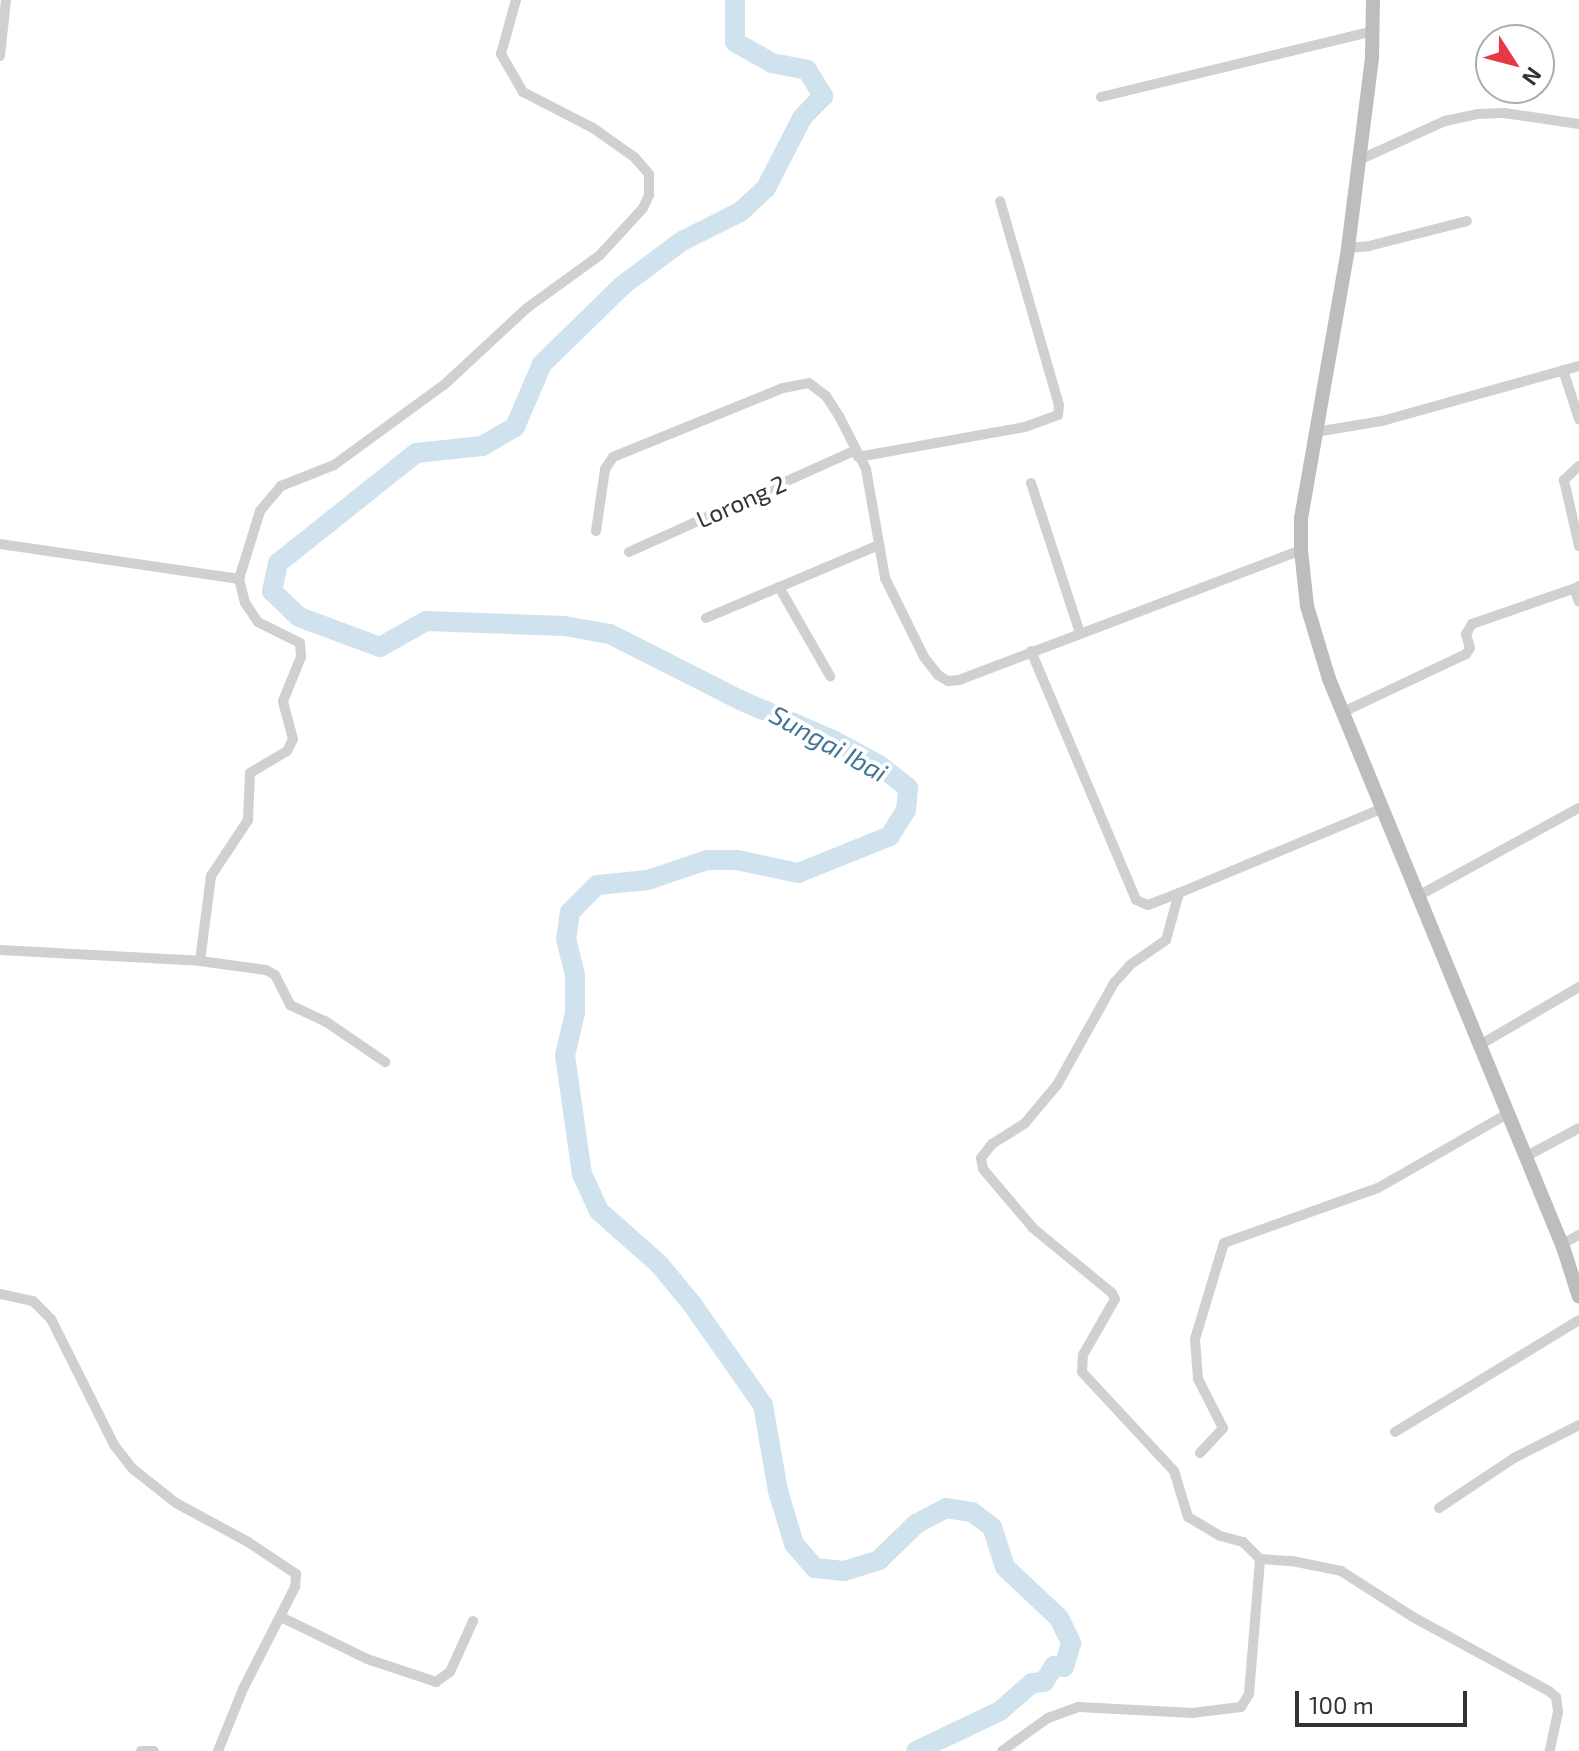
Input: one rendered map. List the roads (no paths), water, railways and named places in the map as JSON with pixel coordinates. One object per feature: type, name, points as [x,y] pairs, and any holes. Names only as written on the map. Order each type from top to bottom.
[{"type":"main road","points":[[1373,0],[1374,31],[1348,248],[1301,518],[1301,550],[1311,622],[1343,712],[1562,1244],[1579,1297]]},
{"type":"street","points":[[0,56],[6,0]]},
{"type":"street","points":[[200,961],[211,876],[248,820],[250,773],[287,751],[293,739],[283,701],[301,657],[300,643],[258,622],[245,603],[239,579],[253,525],[265,503],[281,486],[334,465],[433,393],[527,308],[600,255],[643,208],[651,190],[649,174],[634,157],[593,128],[523,92],[501,54],[516,0]]},
{"type":"street","points":[[1101,97],[1374,31]]},
{"type":"street","points":[[1359,160],[1465,116],[1504,113],[1579,124]]},
{"type":"street","name":"Lorong 2","points":[[629,552],[856,454],[1025,427],[1058,415],[1059,405],[1000,201]]},
{"type":"street","points":[[1348,248],[1369,246],[1467,221]]},
{"type":"street","points":[[1316,432],[1382,421],[1579,366]]},
{"type":"street","points":[[1563,370],[1579,419]]},
{"type":"street","points":[[596,531],[605,469],[613,457],[798,383],[817,386],[826,396],[866,469],[878,521],[885,578],[938,675],[948,681],[959,680],[1301,550]]},
{"type":"street","points":[[1579,466],[1564,480],[1579,546]]},
{"type":"street","points":[[1031,483],[1080,633]]},
{"type":"street","points":[[0,544],[239,579]]},
{"type":"street","points":[[706,618],[879,545]]},
{"type":"street","points":[[779,587],[830,676]]},
{"type":"street","points":[[1343,712],[1466,654],[1470,648],[1466,634],[1472,624],[1578,587],[1579,602]]},
{"type":"street","points":[[1031,651],[1136,900],[1148,905],[1383,808]]},
{"type":"street","points":[[1418,896],[1579,808]]},
{"type":"street","points":[[1179,893],[1166,940],[1123,972],[1057,1085],[1025,1123],[984,1150],[981,1163],[1033,1228],[1112,1293],[1115,1299],[1083,1355],[1081,1368],[1084,1375],[1174,1471],[1188,1517],[1220,1536],[1243,1542],[1260,1559],[1292,1561],[1341,1571],[1413,1617],[1549,1691],[1558,1703],[1550,1751]]},
{"type":"street","points":[[0,950],[200,961],[271,972],[290,1005],[325,1021],[385,1062]]},
{"type":"street","points":[[1478,1046],[1579,987]]},
{"type":"street","points":[[1200,1453],[1223,1428],[1198,1379],[1195,1339],[1224,1243],[1378,1188],[1507,1114]]},
{"type":"street","points":[[1525,1157],[1579,1128]]},
{"type":"street","points":[[1562,1244],[1579,1235]]},
{"type":"street","points":[[0,1294],[33,1301],[51,1319],[107,1433],[133,1469],[176,1503],[248,1542],[296,1574],[295,1587],[243,1689],[218,1751]]},
{"type":"street","points":[[1395,1432],[1579,1320]]},
{"type":"street","points":[[1439,1508],[1514,1458],[1579,1425]]},
{"type":"street","points":[[1002,1751],[1048,1718],[1079,1707],[1192,1713],[1241,1707],[1249,1694],[1260,1559]]},
{"type":"street","points":[[281,1617],[367,1659],[436,1682],[450,1672],[473,1621]]},
{"type":"street","points":[[141,1751],[154,1751]]},
{"type":"waterway","name":"Sungai Ibai","points":[[735,0],[735,42],[772,63],[807,70],[823,96],[802,118],[766,188],[740,212],[682,241],[623,285],[542,364],[515,427],[482,446],[416,453],[278,563],[272,591],[299,617],[380,647],[426,621],[564,626],[610,634],[740,700],[833,740],[879,765],[908,788],[906,810],[890,836],[798,873],[737,860],[707,860],[648,880],[597,885],[570,912],[566,939],[575,976],[575,1013],[565,1055],[582,1174],[599,1211],[659,1264],[692,1304],[763,1405],[778,1491],[794,1544],[815,1568],[844,1571],[879,1560],[916,1524],[946,1508],[972,1512],[992,1527],[1005,1567],[1059,1618],[1071,1643],[1064,1667],[1054,1666],[1044,1682],[1032,1683],[1000,1711],[916,1751]]}]
